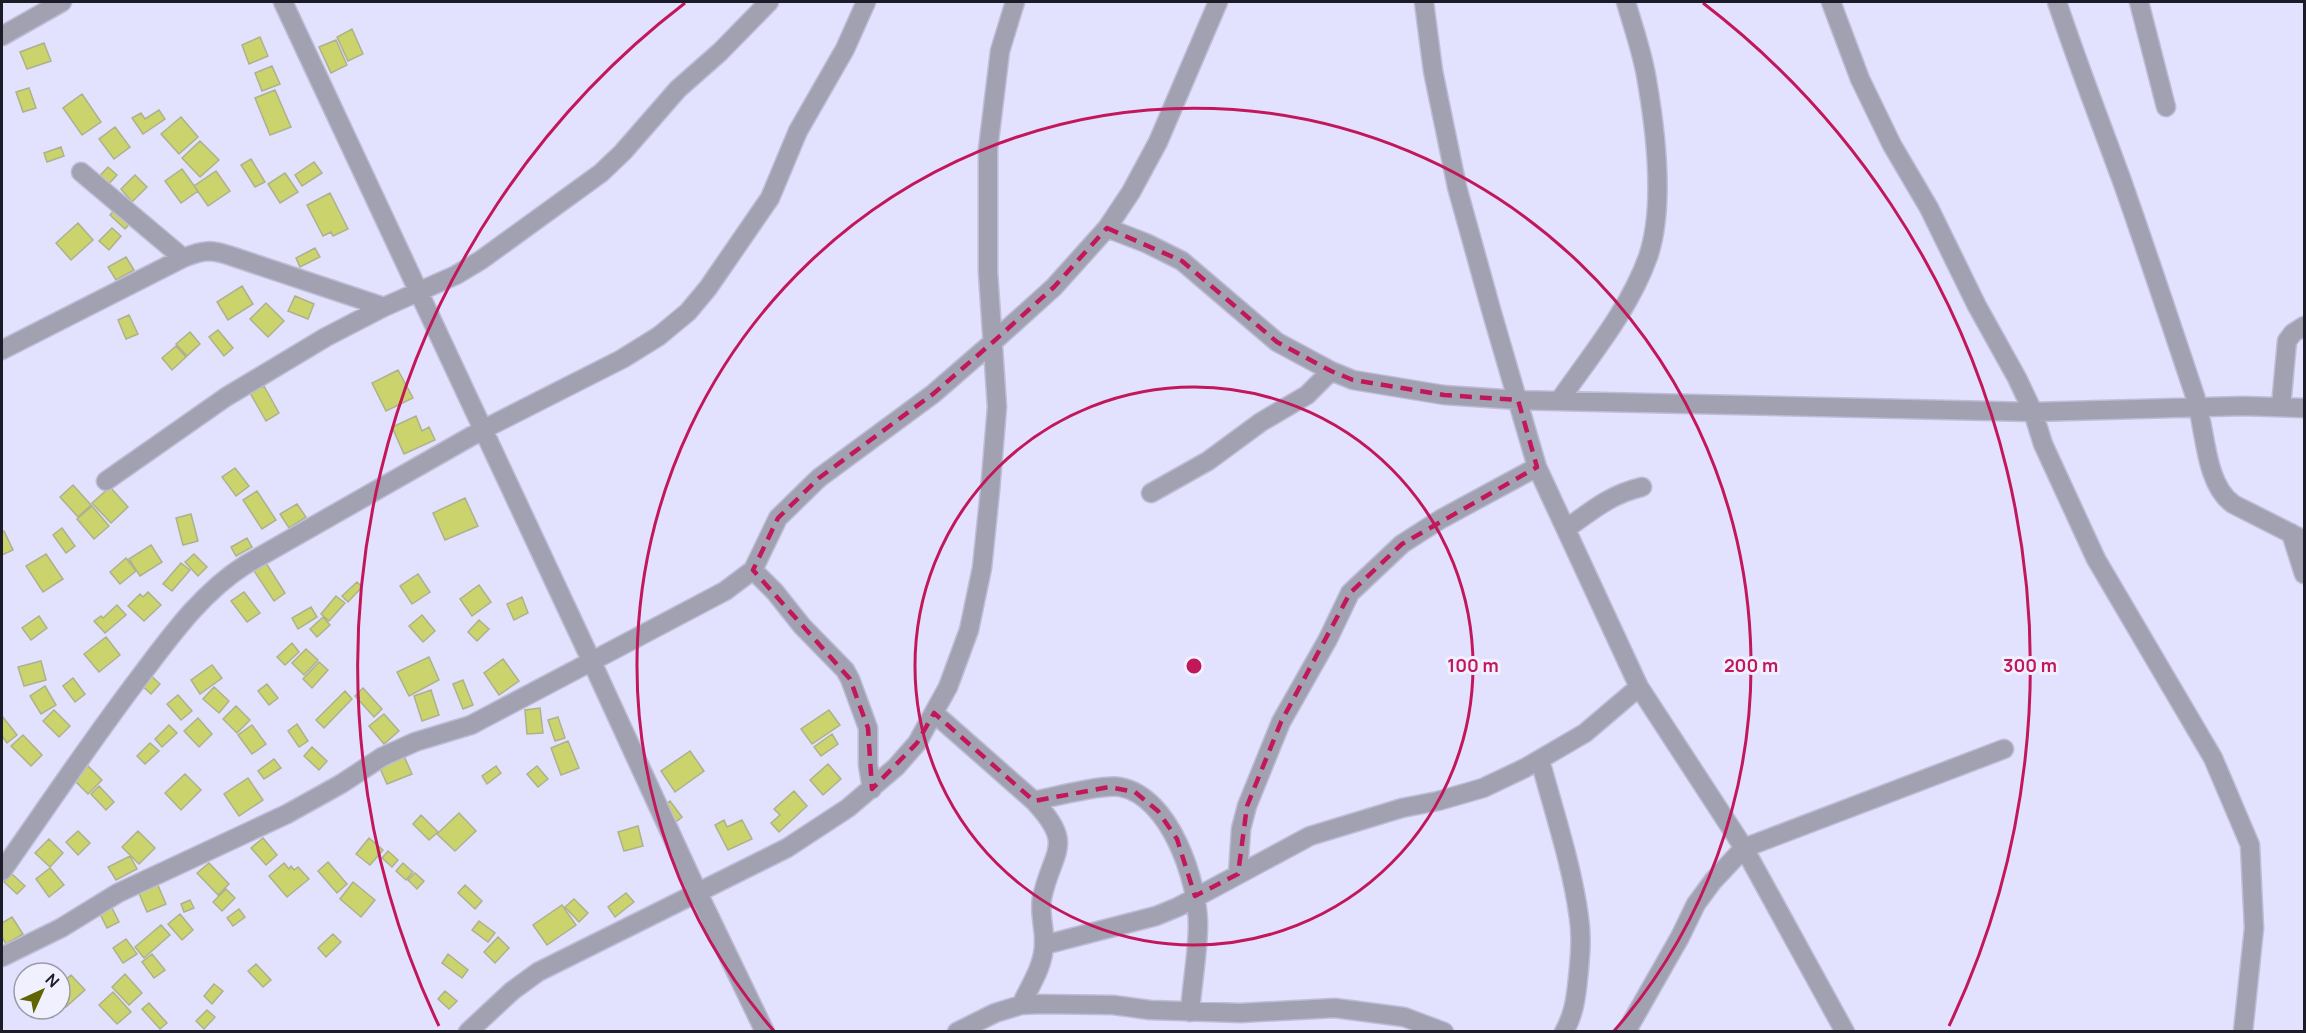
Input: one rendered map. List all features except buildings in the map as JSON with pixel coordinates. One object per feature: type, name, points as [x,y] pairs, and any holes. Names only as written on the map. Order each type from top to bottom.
[{"type":"street","points":[[2,36],[62,2]]},
{"type":"street","points":[[283,2],[765,1032]]},
{"type":"street","points":[[106,481],[226,398],[326,337],[481,260],[601,173],[678,90],[720,52],[769,2]]},
{"type":"street","points":[[2,871],[133,686],[176,629],[215,586],[245,566],[484,429],[622,360],[659,336],[688,312],[702,296],[770,198],[798,131],[844,49],[866,2]]},
{"type":"street","points":[[468,1032],[512,991],[538,972],[788,848],[848,808],[896,767],[917,743],[948,687],[969,630],[982,567],[997,407],[988,272],[988,149],[1000,51],[1015,2]]},
{"type":"street","points":[[2,957],[61,928],[118,893],[287,814],[341,784],[382,757],[415,742],[471,725],[531,695],[591,660],[725,591],[753,570],[778,519],[819,478],[933,394],[993,342],[1054,287],[1107,228],[1131,192],[1158,142],[1218,2]]},
{"type":"street","points":[[1424,2],[1433,71],[1457,187],[1538,467],[1639,687],[1744,848],[1845,1032]]},
{"type":"street","points":[[1559,401],[1628,300],[1647,259],[1655,232],[1658,202],[1647,79],[1626,2]]},
{"type":"street","points":[[1831,2],[1860,79],[1892,145],[1929,208],[1977,306],[2017,378],[2033,412],[2043,444],[2096,559],[2213,758],[2250,845],[2254,928],[2243,1032]]},
{"type":"street","points":[[2139,2],[2166,107]]},
{"type":"street","points":[[2061,3],[2199,409],[2218,489],[2233,504],[2298,536],[2304,574]]},
{"type":"street","points":[[81,172],[183,258]]},
{"type":"street","points":[[1107,228],[1146,243],[1182,261],[1277,342],[1331,372],[1353,380],[1444,394],[1518,400],[2033,412],[2243,406],[2304,408]]},
{"type":"street","points":[[2,348],[183,258],[202,251],[214,251],[384,307]]},
{"type":"street","points":[[2281,406],[2287,340],[2304,326]]},
{"type":"street","points":[[1151,493],[1208,461],[1261,422],[1307,396],[1331,372]]},
{"type":"street","points":[[1238,874],[1241,829],[1247,806],[1281,722],[1328,639],[1350,593],[1402,544],[1441,519],[1538,467]]},
{"type":"street","points":[[1566,529],[1612,497],[1622,492],[1642,488]]},
{"type":"street","points":[[753,570],[775,592],[850,679],[868,728],[868,765],[872,789]]},
{"type":"street","points":[[1044,945],[1156,916],[1178,907],[1310,836],[1402,808],[1438,801],[1483,788],[1586,734],[1639,687]]},
{"type":"street","points":[[934,713],[1048,815],[1059,843],[1057,858],[1042,900],[1044,945],[1041,962],[1021,1005]]},
{"type":"street","points":[[1626,1032],[1696,904],[1713,881],[1744,848],[2004,749]]},
{"type":"street","points":[[1540,760],[1565,851],[1579,918],[1581,944],[1576,997],[1573,1016],[1564,1032]]},
{"type":"street","points":[[1034,801],[1119,787],[1135,792],[1158,811],[1178,838],[1195,896],[1198,925],[1190,1012]]},
{"type":"street","points":[[957,1032],[995,1013],[1021,1005],[1113,1005],[1241,1014],[1335,1008],[1404,1017],[1444,1032]]},
{"type":"highlighted area","points":[[1107,228],[1182,261],[1277,342],[1331,371],[1353,380],[1444,395],[1518,400],[1537,467],[1402,544],[1350,593],[1281,722],[1247,806],[1238,874],[1195,896],[1177,839],[1158,811],[1135,792],[1109,787],[1034,801],[934,713],[917,743],[872,789],[868,728],[850,679],[753,570],[778,518],[819,478],[933,394],[993,342],[1054,287]]}]
